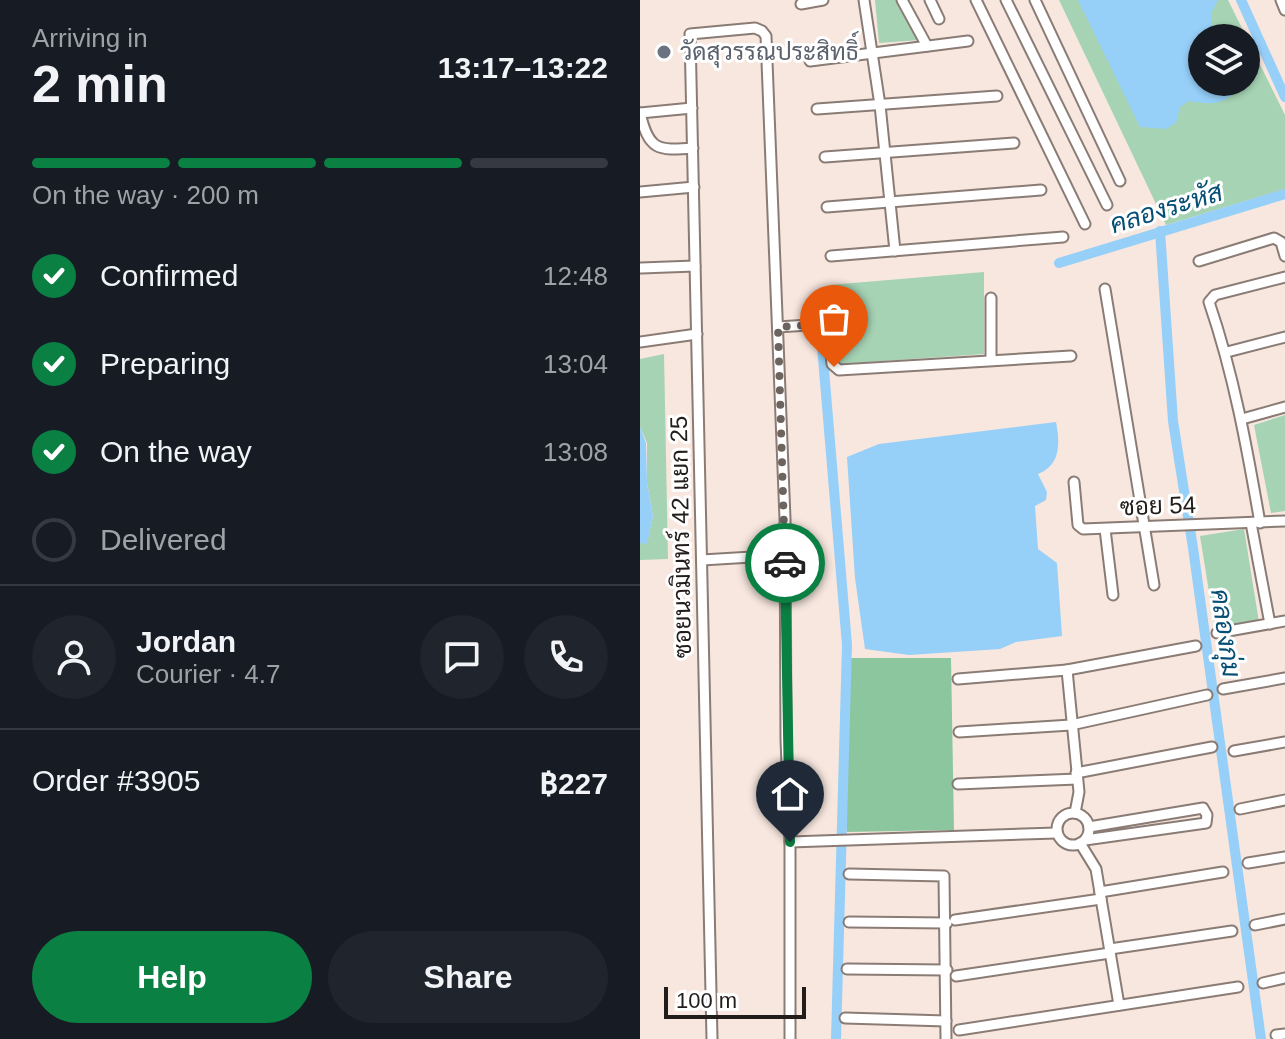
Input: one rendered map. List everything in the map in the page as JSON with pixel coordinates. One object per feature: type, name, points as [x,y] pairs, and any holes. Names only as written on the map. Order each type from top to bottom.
[{"type":"street","points":[[801,4],[823,0]]},
{"type":"street","points":[[864,0],[880,105],[895,251]]},
{"type":"street","points":[[902,0],[927,46]]},
{"type":"street","points":[[930,0],[939,19]]},
{"type":"street","points":[[976,0],[1085,224]]},
{"type":"street","points":[[1006,0],[1107,205]]},
{"type":"street","points":[[1035,0],[1120,181]]},
{"type":"street","points":[[1281,0],[1285,10]]},
{"type":"street","name":"ซอยนวมินทร์ 42 แยก 25","points":[[712,1039],[690,34],[755,28],[766,36],[778,327]]},
{"type":"street","points":[[810,61],[968,41]]},
{"type":"street","points":[[817,109],[997,96]]},
{"type":"street","points":[[692,108],[640,113],[645,135],[654,145],[669,150],[693,148]]},
{"type":"street","points":[[825,157],[1014,143]]},
{"type":"street","points":[[640,192],[694,187]]},
{"type":"street","points":[[827,207],[1041,190]]},
{"type":"street","points":[[831,256],[1063,237]]},
{"type":"street","points":[[1199,261],[1274,238],[1281,242],[1285,256]]},
{"type":"street","points":[[641,268],[695,266]]},
{"type":"street","points":[[1270,624],[1242,419],[1227,352],[1209,302],[1211,298],[1285,277]]},
{"type":"street","points":[[1105,289],[1154,585]]},
{"type":"street","points":[[991,298],[991,359]]},
{"type":"street","points":[[790,1039],[790,842],[778,327],[823,324],[828,327],[832,364],[839,370],[1071,356]]},
{"type":"street","points":[[640,342],[697,334]]},
{"type":"street","points":[[1227,352],[1285,337]]},
{"type":"street","points":[[1242,419],[1285,407]]},
{"type":"street","name":"ซอย 54","points":[[1074,482],[1078,525],[1083,529],[1285,521]]},
{"type":"street","points":[[1105,529],[1113,595]]},
{"type":"street","points":[[702,560],[785,555]]},
{"type":"street","points":[[1217,633],[1285,621]]},
{"type":"street","points":[[958,679],[1067,670],[1196,646]]},
{"type":"street","points":[[1067,670],[1079,792],[1075,813]]},
{"type":"street","points":[[1223,689],[1285,678]]},
{"type":"street","points":[[959,732],[1071,725],[1207,695]]},
{"type":"street","points":[[1234,751],[1285,742]]},
{"type":"street","points":[[958,784],[1076,776],[1212,747]]},
{"type":"street","points":[[1240,809],[1285,800]]},
{"type":"street","points":[[790,842],[1056,833],[1066,844],[1206,823],[1207,815],[1203,808],[1089,827]]},
{"type":"street","points":[[1056,833],[1060,818],[1075,813],[1084,818],[1089,827]]},
{"type":"street","points":[[1082,842],[1089,827]]},
{"type":"street","points":[[1082,842],[1096,869],[1119,1005]]},
{"type":"street","points":[[1248,863],[1285,857]]},
{"type":"street","points":[[849,922],[951,922],[1223,872]]},
{"type":"street","points":[[849,874],[941,874],[945,878],[951,922],[946,1039]]},
{"type":"street","points":[[1255,925],[1285,919]]},
{"type":"street","points":[[956,976],[1232,931]]},
{"type":"street","points":[[847,969],[947,970]]},
{"type":"street","points":[[1263,983],[1285,978]]},
{"type":"street","points":[[959,1030],[1238,987]]},
{"type":"street","points":[[845,1018],[946,1021]]},
{"type":"green space","points":[[875,0],[898,0],[921,40],[879,43]]},
{"type":"green space","points":[[1059,0],[1228,0],[1240,24],[1188,24],[1188,96],[1260,96],[1260,65],[1285,115],[1285,189],[1166,225]]},
{"type":"green space","points":[[984,272],[984,354],[840,364],[829,285]]},
{"type":"green space","points":[[664,354],[668,559],[640,560],[640,543],[647,543],[653,516],[647,483],[647,443],[640,427],[640,359]]},
{"type":"green space","points":[[1285,415],[1285,511],[1271,513],[1254,425]]},
{"type":"green space","points":[[1244,529],[1259,622],[1215,629],[1200,536]]},
{"type":"green space","points":[[842,658],[951,658],[954,830],[847,832]]},
{"type":"water","points":[[1078,0],[1218,0],[1211,13],[1212,24],[1188,24],[1188,96],[1230,96],[1218,102],[1189,101],[1180,107],[1176,123],[1166,129],[1140,127]]},
{"type":"water","points":[[1056,422],[1058,445],[1055,459],[1038,474],[1047,492],[1046,500],[1035,506],[1038,549],[1057,563],[1062,636],[1016,642],[1000,649],[909,655],[865,649],[855,578],[847,457],[879,444]]},
{"type":"water","points":[[640,427],[646,443],[647,483],[653,516],[647,544],[640,543]]},
{"type":"waterway","points":[[1241,0],[1285,97]]},
{"type":"waterway","name":"คลองระหัส","points":[[1059,263],[1285,194]]},
{"type":"waterway","name":"คลองกุ่ม","points":[[1160,231],[1173,421],[1261,1039]]},
{"type":"waterway","points":[[821,334],[847,645],[836,1039]]},
{"type":"way so far","points":[[785,563],[778,327],[823,324],[828,327],[834,367]]},
{"type":"place","name":"วัดสุวรรณประสิทธิ์","points":[[664,52]]},
{"type":"route","points":[[785,563],[790,842]]}]
